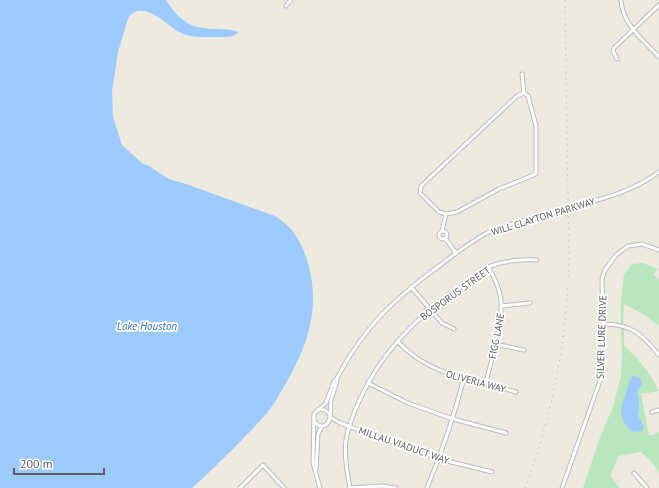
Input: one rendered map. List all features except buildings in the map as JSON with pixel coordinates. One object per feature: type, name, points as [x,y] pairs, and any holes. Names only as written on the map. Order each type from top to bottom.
[{"type":"street","points":[[286,6],[291,0]]},
{"type":"street","points":[[621,0],[625,18],[633,30],[659,57]]},
{"type":"street","points":[[617,60],[613,50],[614,48],[659,5]]},
{"type":"street","points":[[522,74],[524,93],[528,96],[536,126],[536,174],[499,189],[457,212],[446,214],[439,212],[420,193],[421,186],[517,96],[524,93]]},
{"type":"street","name":"WILL CLAYTON PARKWAY","points":[[319,409],[326,402],[330,388],[352,351],[371,327],[393,302],[456,253],[491,231],[614,195],[644,183],[659,172]]},
{"type":"street","points":[[445,238],[441,239],[439,237],[439,233],[442,231],[446,214]]},
{"type":"street","points":[[442,231],[447,233],[445,238]]},
{"type":"street","points":[[445,238],[456,253]]},
{"type":"street","name":"SILVER LURE DRIVE","points":[[562,488],[599,385],[603,324],[602,279],[605,270],[609,262],[624,249],[632,245],[642,244],[659,250]]},
{"type":"street","name":"BOSPORUS STREET","points":[[350,488],[345,451],[349,426],[368,383],[397,341],[430,309],[488,267],[496,264],[528,259],[537,260]]},
{"type":"street","name":"FIGG LANE","points":[[486,383],[495,344],[501,306],[500,293],[488,267]]},
{"type":"street","points":[[411,287],[442,323],[454,330]]},
{"type":"street","points":[[501,306],[530,303]]},
{"type":"street","points":[[603,324],[618,325],[632,329],[642,336],[659,355]]},
{"type":"street","name":"OLIVERIA WAY","points":[[397,341],[410,353],[426,364],[439,370],[516,392]]},
{"type":"street","points":[[495,344],[524,350]]},
{"type":"street","name":"WILL CLAYTON PARKWAY","points":[[330,416],[331,399],[337,378]]},
{"type":"street","points":[[427,488],[439,460],[453,419],[464,378]]},
{"type":"street","points":[[368,383],[408,403],[453,419],[506,433]]},
{"type":"street","points":[[316,471],[318,434],[322,426],[328,423],[330,416],[326,410],[319,409],[315,412],[313,419],[313,463],[320,488]]},
{"type":"street","points":[[652,412],[659,410]]},
{"type":"street","name":"MILLAU VIADUCT WAY","points":[[330,416],[340,423],[439,460],[492,472]]},
{"type":"street","points":[[313,419],[316,424],[322,426]]},
{"type":"street","name":"MILLAU VIADUCT WAY","points":[[328,423],[340,423]]},
{"type":"street","points":[[240,488],[263,465],[284,488]]},
{"type":"street","points":[[634,473],[646,488]]},
{"type":"street","points":[[350,488],[382,486],[396,488]]},
{"type":"green space","points":[[643,263],[658,269],[653,274],[659,280],[659,326],[643,314],[624,304],[623,324],[621,324],[621,302],[624,274],[632,264]]},
{"type":"green space","points":[[621,327],[624,328],[624,346],[644,367],[659,391],[641,394],[649,435],[659,432],[659,473],[652,462],[641,452],[619,456],[610,476],[620,488],[583,488],[600,437],[613,407],[621,376]]},
{"type":"water","name":"Lake Houston","points":[[0,0],[166,0],[171,8],[182,19],[194,26],[238,32],[232,36],[226,37],[190,36],[181,33],[155,15],[142,11],[135,12],[129,16],[118,52],[112,91],[113,117],[122,145],[142,163],[169,179],[275,216],[282,220],[293,231],[301,245],[309,267],[312,283],[312,314],[305,343],[293,371],[267,413],[236,446],[192,488],[0,488]]},
{"type":"water","points":[[633,375],[641,379],[642,384],[637,392],[639,404],[638,415],[644,427],[643,430],[638,432],[634,432],[625,424],[621,411],[622,404]]},
{"type":"railway","points":[[525,488],[535,460],[551,404],[562,347],[568,289],[569,260],[565,0]]}]
